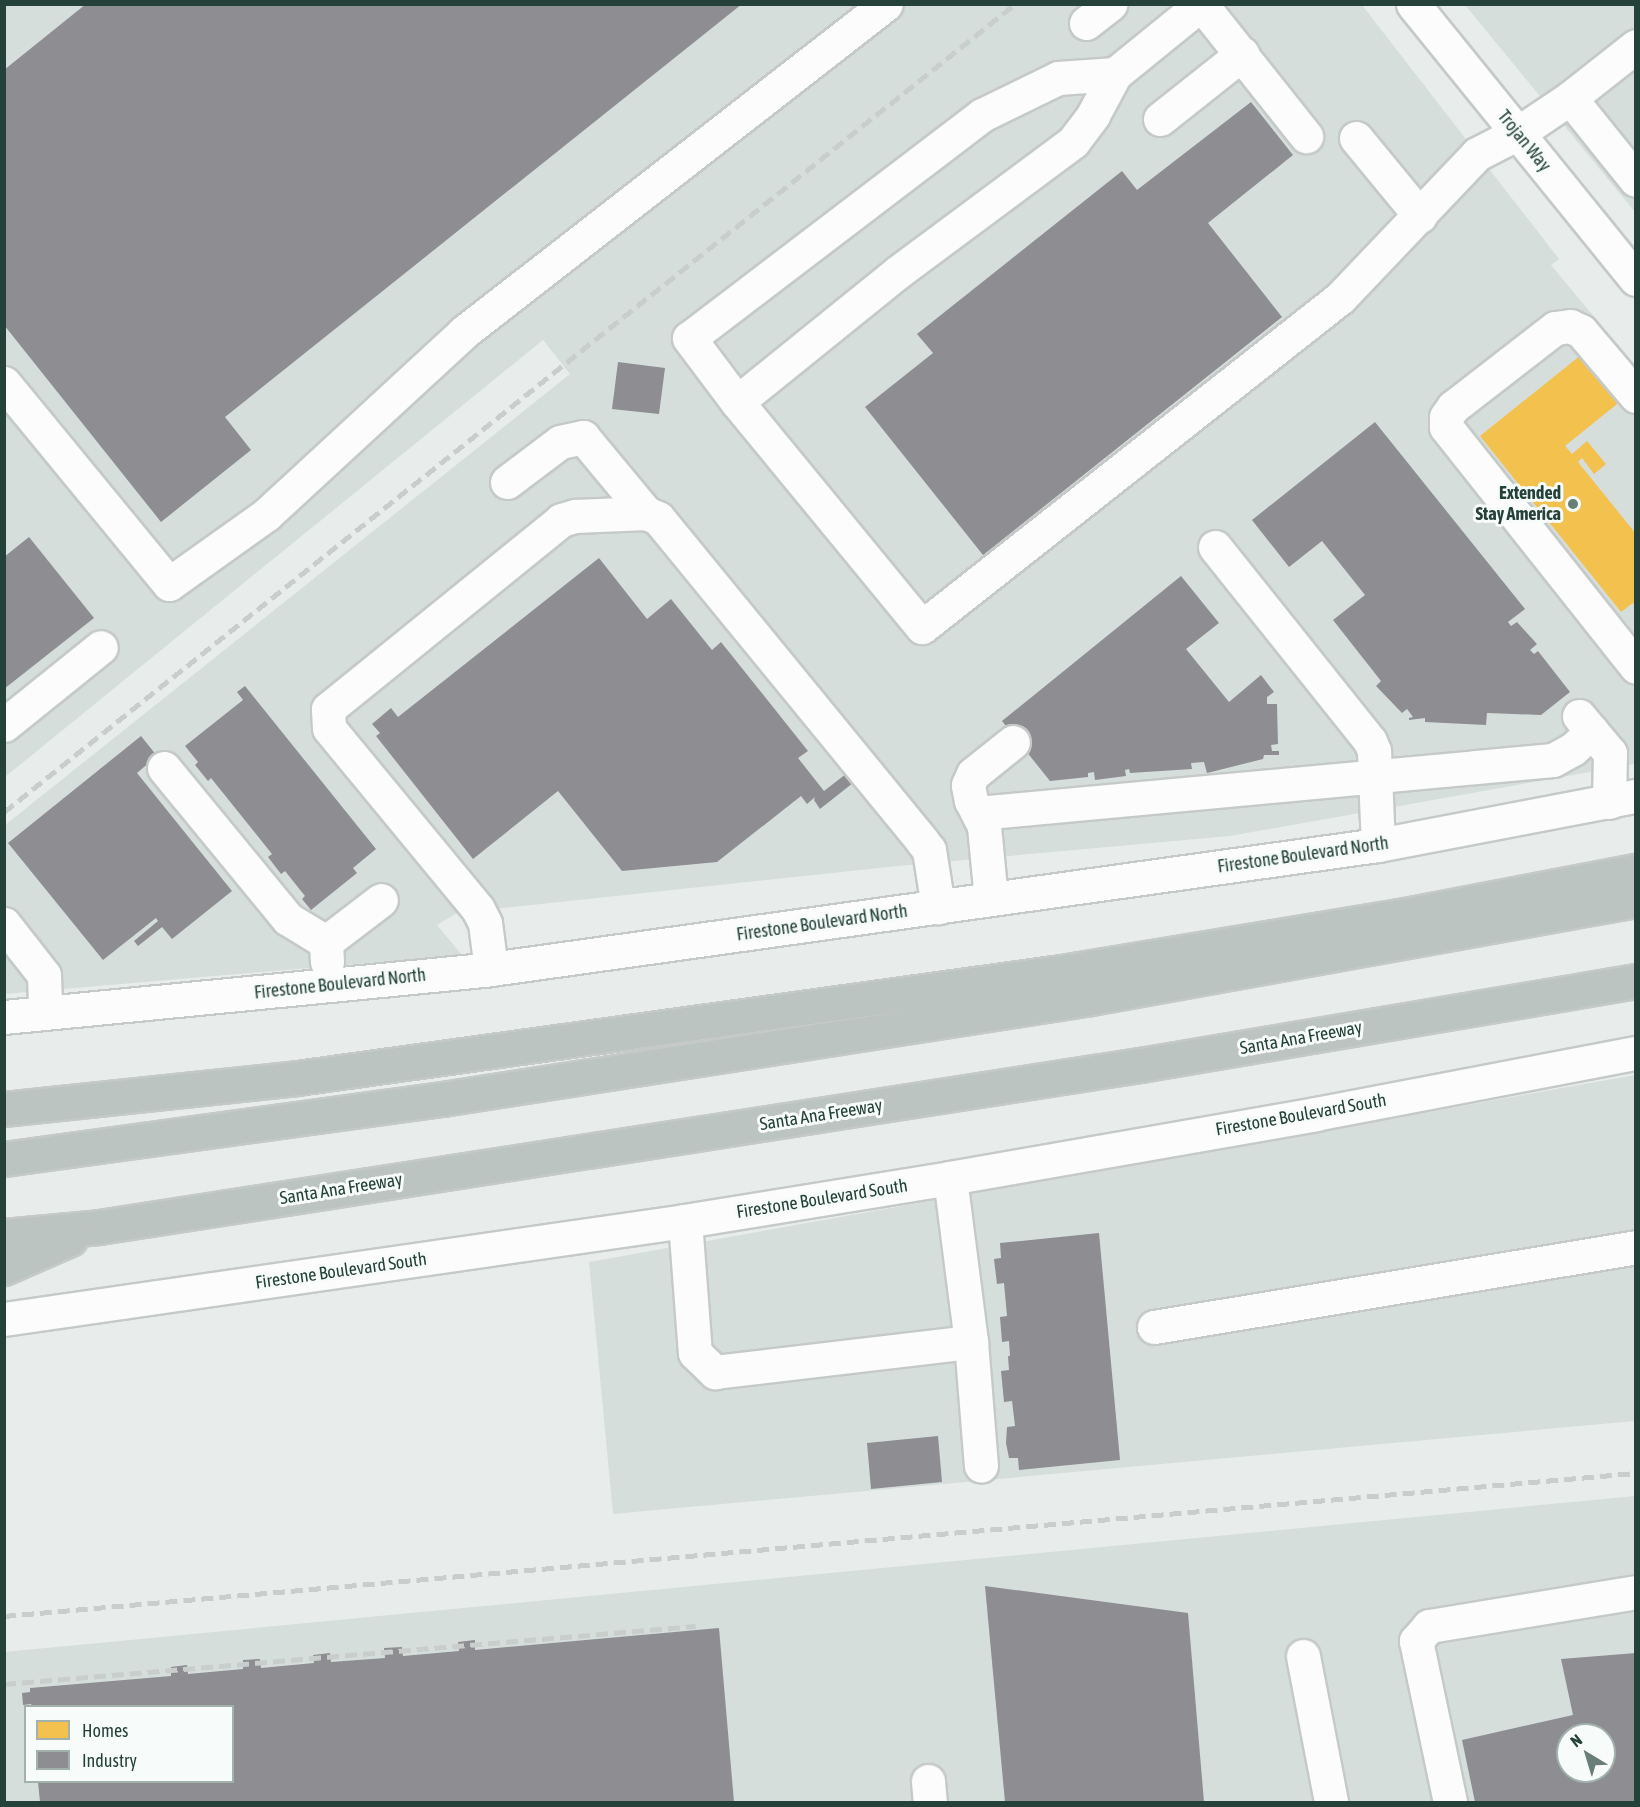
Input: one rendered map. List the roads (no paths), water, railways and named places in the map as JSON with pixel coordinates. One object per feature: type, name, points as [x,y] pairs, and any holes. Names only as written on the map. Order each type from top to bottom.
[{"type":"highway","points":[[4,1108],[297,1078],[1060,972],[1399,916],[1635,871]]},
{"type":"highway","points":[[4,1159],[442,1100],[1073,1001],[1635,900]]},
{"type":"highway","name":"Santa Ana Freeway","points":[[4,1236],[99,1227],[1140,1065],[1635,981]]},
{"type":"highway","points":[[4,1268],[99,1227]]},
{"type":"street","points":[[4,383],[169,584],[267,514],[464,332],[886,4]]},
{"type":"street","name":"Trojan Way","points":[[1413,4],[1635,279]]},
{"type":"street","points":[[737,402],[898,272],[1073,142],[1093,115],[1115,74],[1201,5],[1306,136]]},
{"type":"street","points":[[1115,74],[1058,78],[982,115],[689,338],[737,402],[922,627],[1340,298],[1477,154],[1518,133],[1570,98],[1635,46]]},
{"type":"street","points":[[1160,119],[1242,54]]},
{"type":"street","points":[[1570,98],[1635,180]]},
{"type":"street","points":[[1356,138],[1420,216]]},
{"type":"street","points":[[1632,656],[1446,427],[1446,417],[1453,407],[1555,328],[1570,326],[1581,331],[1635,396]]},
{"type":"street","points":[[507,482],[560,442],[583,437],[646,513]]},
{"type":"street","points":[[491,969],[485,923],[478,909],[329,728],[328,709],[561,520],[574,516],[646,513],[658,518],[922,840],[929,850],[938,907]]},
{"type":"street","points":[[1215,548],[1370,741],[1374,751],[1378,845]]},
{"type":"street","points":[[4,725],[100,647]]},
{"type":"street","points":[[978,813],[1553,760],[1574,749],[1586,723],[1610,753],[1622,799]]},
{"type":"street","points":[[991,900],[984,826],[971,801],[968,785],[973,774],[1013,742]]},
{"type":"street","points":[[164,768],[288,919],[326,942]]},
{"type":"street","name":"Firestone Boulevard North","points":[[4,1017],[491,969],[1378,845],[1622,799]]},
{"type":"street","points":[[326,942],[381,900]]},
{"type":"street","points":[[4,924],[44,975],[45,1013]]},
{"type":"street","points":[[326,942],[330,985]]},
{"type":"street","name":"Firestone Boulevard South","points":[[4,1319],[685,1221],[950,1178],[1315,1114],[1635,1053]]},
{"type":"street","points":[[950,1178],[972,1342],[981,1466]]},
{"type":"street","points":[[685,1221],[695,1353],[715,1372],[972,1342]]},
{"type":"street","points":[[1154,1327],[1635,1247]]},
{"type":"street","points":[[1450,1803],[1416,1641],[1429,1626],[1635,1592]]},
{"type":"street","points":[[1303,1656],[1331,1803]]},
{"type":"railway","points":[[4,812],[1015,4]]},
{"type":"railway","points":[[4,1616],[1636,1473]]},
{"type":"railway","points":[[4,1684],[696,1626]]},
{"type":"place","name":"Extended Stay America","points":[[1573,504]]}]
